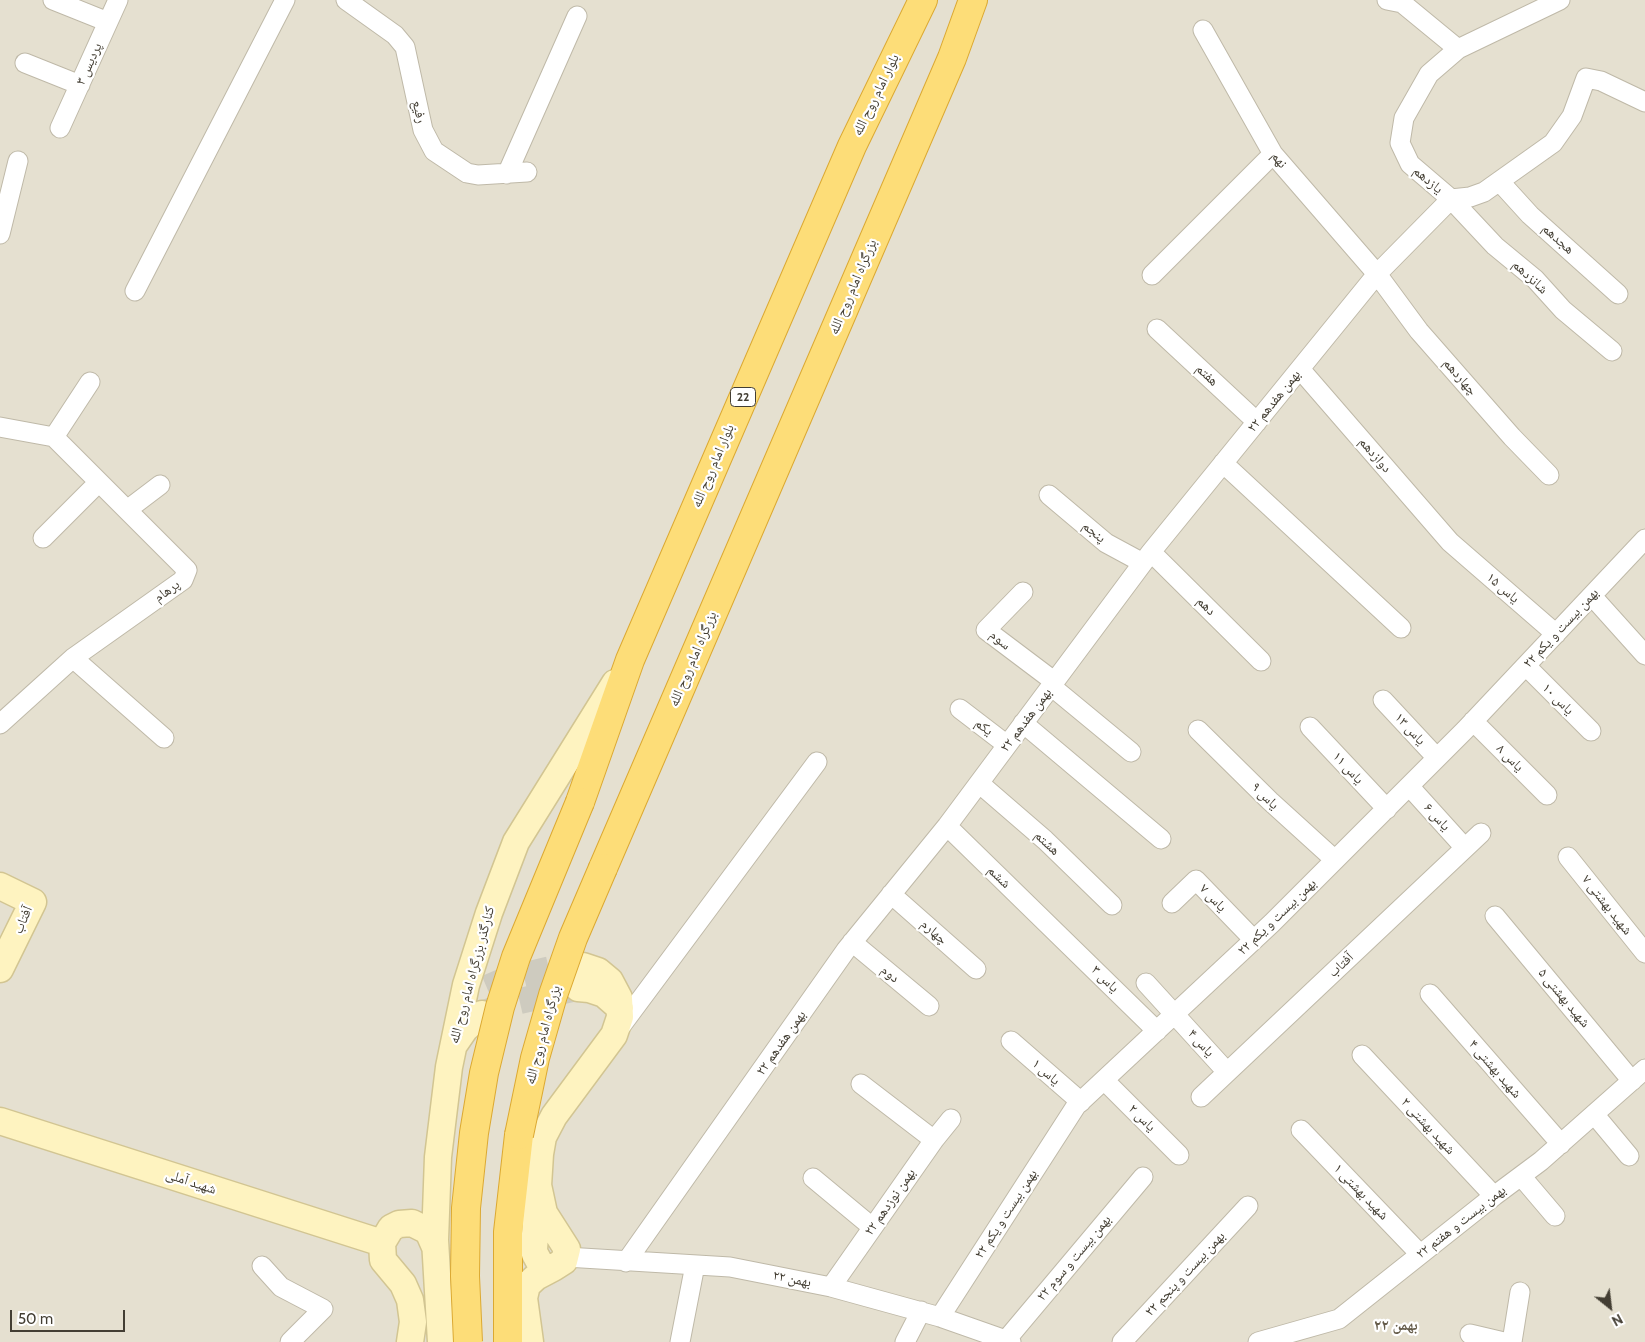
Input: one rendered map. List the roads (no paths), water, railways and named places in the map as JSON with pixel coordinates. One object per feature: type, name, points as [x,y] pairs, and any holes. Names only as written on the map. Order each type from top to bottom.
[{"type":"highway","name":"بلوار امام روح الله","points":[[468,1342],[465,1276],[466,1208],[474,1133],[484,1073],[500,1007],[516,957],[580,802],[630,660],[852,146],[923,0]]},
{"type":"highway","name":"بزرگراه امام روح الله","points":[[515,1338],[508,1232],[519,1135],[536,1053],[553,995],[576,932],[603,868],[948,67],[973,0]]},
{"type":"main road","name":"کنارگذر بزرگراه امام روح الله","points":[[437,1171],[443,1104],[457,1024],[484,927],[516,842],[630,660]]},
{"type":"main road","name":"آفتاب","points":[[0,886],[33,902],[0,969]]},
{"type":"main road","points":[[560,1262],[543,1266],[535,1256],[540,1148],[547,1126],[612,1037],[618,1024],[620,1009],[618,994],[610,981],[598,971],[581,977]]},
{"type":"main road","points":[[457,1024],[470,1003],[487,988]]},
{"type":"main road","points":[[451,1052],[464,1029],[482,1014]]},
{"type":"main road","name":"شهید آملی","points":[[0,1122],[389,1234],[408,1223],[421,1226],[431,1234],[435,1247]]},
{"type":"main road","points":[[410,1342],[413,1322],[410,1300],[403,1284],[385,1264],[382,1256],[389,1234],[424,1203],[432,1188],[437,1171]]},
{"type":"main road","points":[[437,1171],[435,1247],[441,1342]]},
{"type":"main road","points":[[515,1338],[514,1304],[531,1281],[560,1262]]},
{"type":"street","points":[[53,0],[108,22]]},
{"type":"street","name":"پردیس ۳","points":[[60,128],[118,0]]},
{"type":"street","points":[[136,291],[285,0]]},
{"type":"street","name":"رفیع","points":[[346,0],[395,35],[405,47],[423,130],[434,151],[467,173],[478,175],[527,172]]},
{"type":"street","points":[[1387,0],[1402,3],[1458,49]]},
{"type":"street","name":"یازدهم","points":[[1560,0],[1458,49],[1429,74],[1404,118],[1400,143],[1410,164],[1451,199],[1470,197],[1484,192],[1500,182],[1553,143],[1572,116],[1586,78],[1601,81],[1645,102]]},
{"type":"street","points":[[507,174],[578,16]]},
{"type":"street","name":"نهم","points":[[1202,30],[1272,154],[1377,274]]},
{"type":"street","points":[[25,63],[80,85]]},
{"type":"street","points":[[1152,274],[1272,154]]},
{"type":"street","points":[[0,234],[18,161]]},
{"type":"street","name":"هجدهم","points":[[1500,182],[1530,215],[1618,294]]},
{"type":"street","name":"۲۲ بهمن هفدهم","points":[[626,1262],[852,942],[947,826],[1147,558],[1377,274],[1451,199]]},
{"type":"street","name":"شانزدهم","points":[[1451,199],[1495,246],[1535,279],[1563,310],[1612,351]]},
{"type":"street","name":"چهاردهم","points":[[1377,274],[1419,331],[1512,437],[1549,474]]},
{"type":"street","name":"هفتم","points":[[1157,329],[1257,422]]},
{"type":"street","name":"دوازدهم","points":[[1300,369],[1450,542]]},
{"type":"street","points":[[0,427],[54,438],[90,382]]},
{"type":"street","name":"پرهام","points":[[0,724],[73,658],[183,580],[187,570],[54,438]]},
{"type":"street","points":[[1224,463],[1401,628]]},
{"type":"street","points":[[43,538],[99,482]]},
{"type":"street","points":[[127,510],[160,485]]},
{"type":"street","name":"پنجم","points":[[1049,495],[1106,543],[1147,558]]},
{"type":"street","name":"۲۲ بهمن بیست و یکم","points":[[940,1316],[1080,1102],[1254,940],[1335,860],[1473,722],[1645,539]]},
{"type":"street","name":"یاس ۱۵","points":[[1450,542],[1556,634]]},
{"type":"street","name":"دهم","points":[[1147,558],[1261,661]]},
{"type":"street","name":"سوم","points":[[1023,592],[986,630],[1053,684]]},
{"type":"street","points":[[1592,596],[1645,655]]},
{"type":"street","points":[[73,658],[164,738]]},
{"type":"street","name":"یاس ۱۰","points":[[1526,666],[1591,731]]},
{"type":"street","points":[[1053,684],[1130,752]]},
{"type":"street","name":"یاس ۱۳","points":[[1383,700],[1437,758]]},
{"type":"street","name":"یکم","points":[[960,709],[1007,745]]},
{"type":"street","name":"یاس ۸","points":[[1473,722],[1547,795]]},
{"type":"street","points":[[1023,724],[1162,839]]},
{"type":"street","name":"یاس ۱۱","points":[[1310,727],[1386,809]]},
{"type":"street","name":"یاس ۹","points":[[1198,730],[1270,801],[1335,860]]},
{"type":"street","points":[[612,1037],[817,762]]},
{"type":"street","name":"هشتم","points":[[979,783],[1045,840],[1112,905]]},
{"type":"street","name":"یاس ۶","points":[[1409,786],[1465,848]]},
{"type":"street","name":"ششم","points":[[947,826],[1052,928]]},
{"type":"street","name":"آفتاب","points":[[1201,1097],[1481,833]]},
{"type":"street","name":"شهید بهشتی ۷","points":[[1568,857],[1645,953]]},
{"type":"street","name":"یاس ۷","points":[[1172,903],[1196,880],[1254,940]]},
{"type":"street","name":"چهارم","points":[[891,894],[976,969]]},
{"type":"street","name":"شهید بهشتی ۵","points":[[1495,916],[1639,1075]]},
{"type":"street","name":"یاس ۳","points":[[1052,928],[1157,1030]]},
{"type":"street","name":"دوم","points":[[852,942],[929,1006]]},
{"type":"street","name":"یاس ۴","points":[[1146,983],[1227,1072]]},
{"type":"street","name":"شهید بهشتی ۴","points":[[1430,994],[1561,1144]]},
{"type":"street","name":"یاس ۱","points":[[1011,1041],[1080,1102]]},
{"type":"street","name":"شهید بهشتی ۲","points":[[1362,1055],[1494,1196]]},
{"type":"street","name":"۲۲ بهمن بیست و هفتم","points":[[1258,1342],[1339,1319],[1561,1144],[1639,1075]]},
{"type":"street","name":"یاس ۲","points":[[1104,1080],[1179,1155]]},
{"type":"street","points":[[861,1084],[934,1140]]},
{"type":"street","points":[[1594,1114],[1629,1156]]},
{"type":"street","name":"۲۲ بهمن نوزدهم","points":[[831,1287],[934,1140],[952,1119]]},
{"type":"street","name":"شهید بهشتی ۱","points":[[1301,1130],[1420,1254]]},
{"type":"street","points":[[1520,1176],[1555,1216]]},
{"type":"street","name":"۲۲ بهمن بیست و سوم","points":[[999,1339],[1143,1177]]},
{"type":"street","points":[[812,1178],[872,1227]]},
{"type":"street","name":"۲۲ بهمن بیست و پنجم","points":[[1122,1342],[1248,1206]]},
{"type":"street","name":"۲۲ بهمن","points":[[560,1262],[626,1262],[730,1267],[831,1287],[940,1316],[999,1339]]},
{"type":"street","points":[[680,1342],[695,1265]]},
{"type":"street","points":[[262,1266],[281,1287],[323,1309],[290,1342]]},
{"type":"street","points":[[1512,1342],[1520,1292]]},
{"type":"street","points":[[905,1342],[921,1311]]},
{"type":"street","points":[[1470,1334],[1504,1342]]},
{"type":"tunnel","points":[[487,988],[508,979],[568,965],[583,966]]},
{"type":"tunnel","points":[[483,1014],[503,1005],[572,989]]},
{"type":"district","name":"۲۲ بهمن","points":[[1396,1326]]}]
